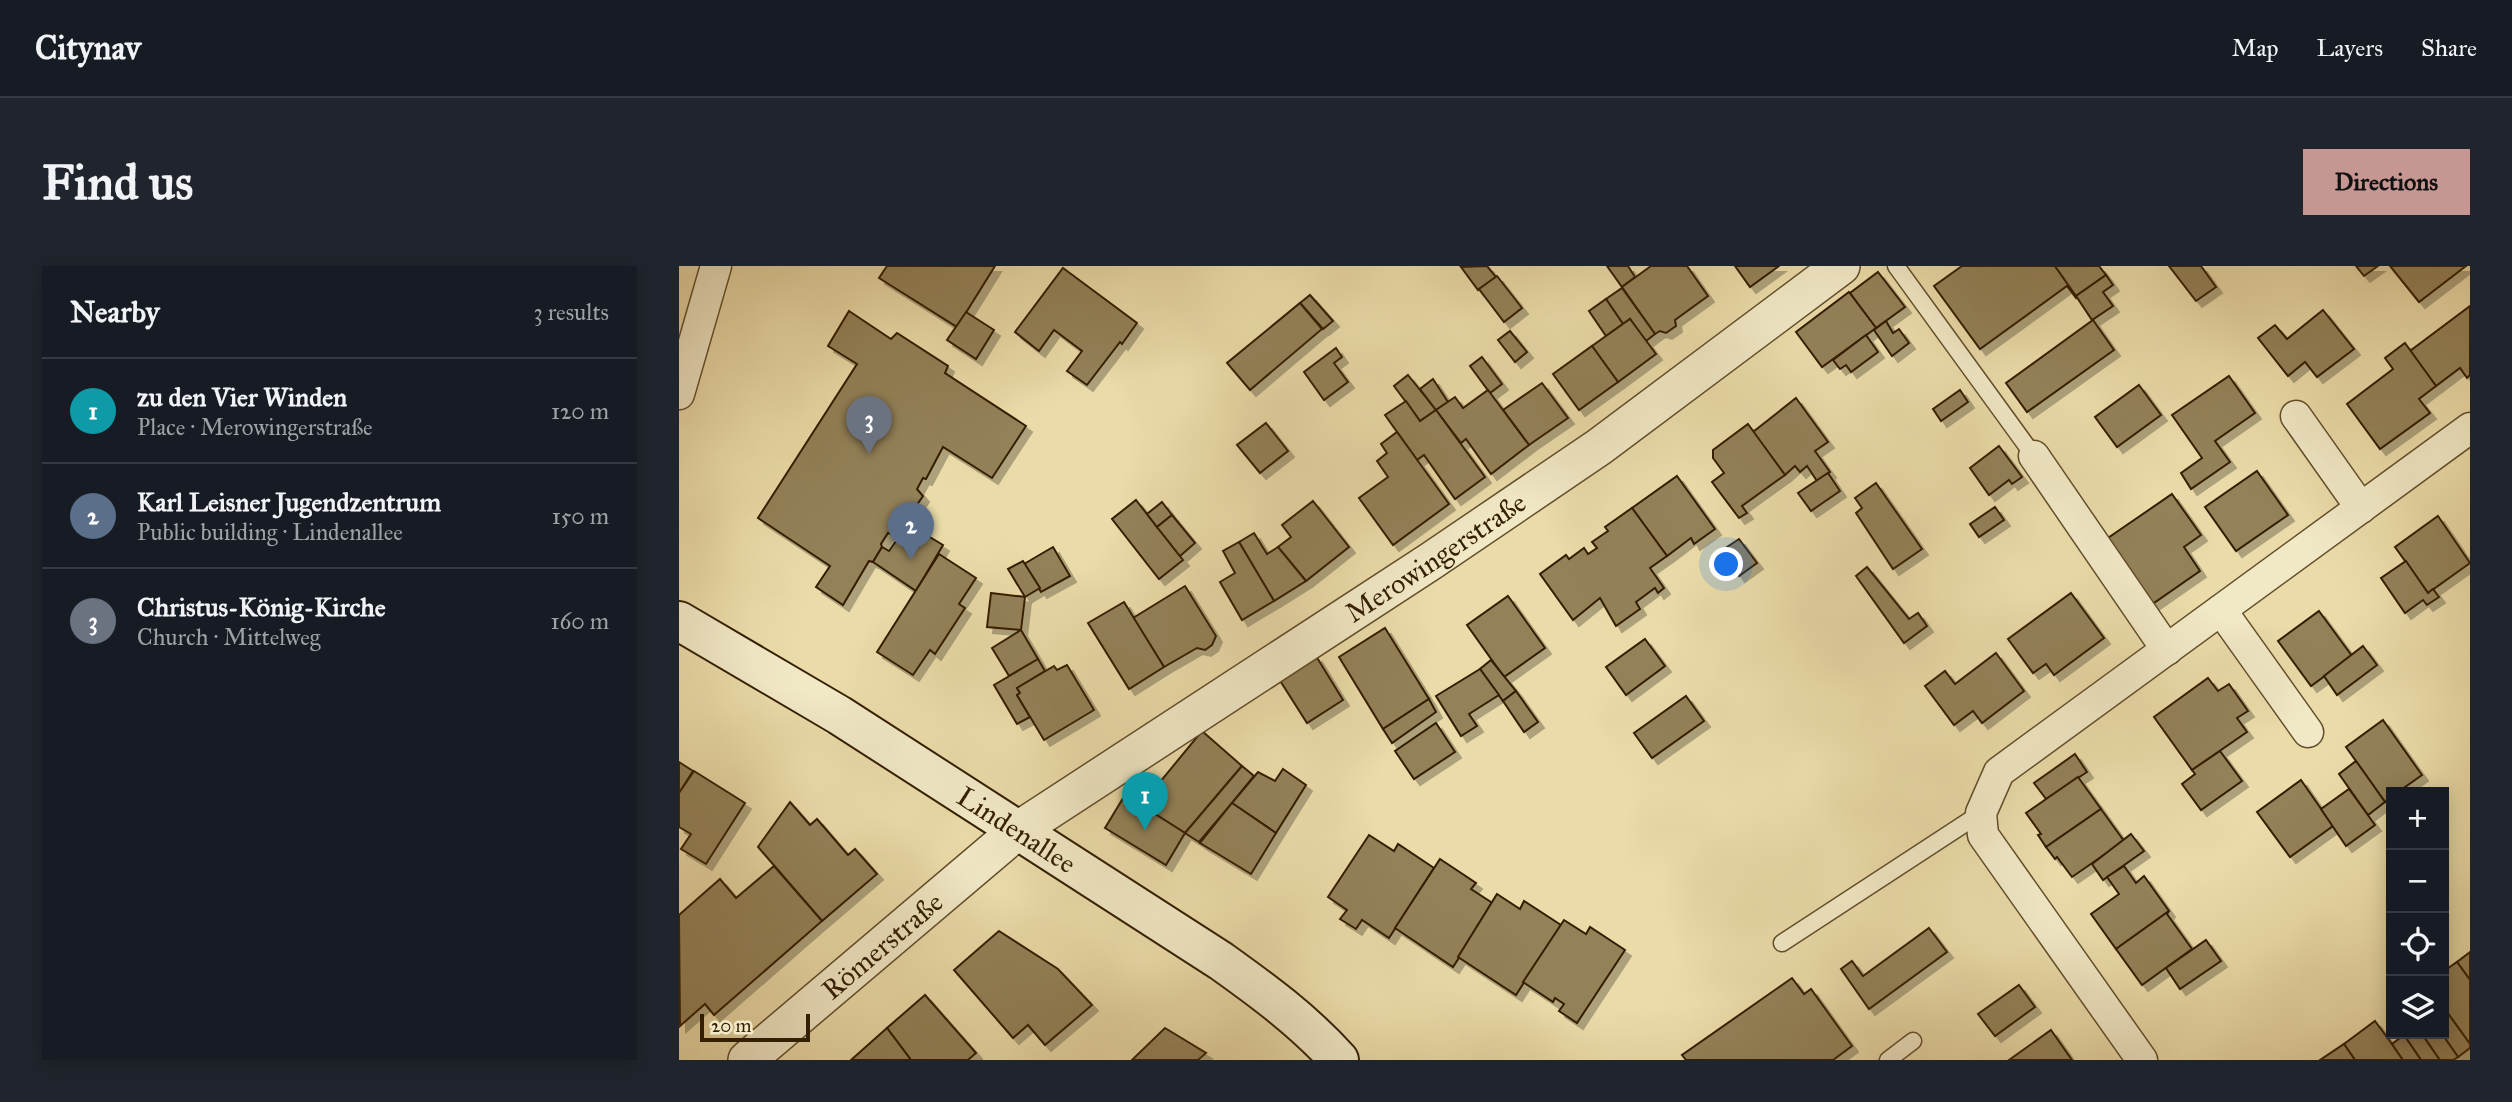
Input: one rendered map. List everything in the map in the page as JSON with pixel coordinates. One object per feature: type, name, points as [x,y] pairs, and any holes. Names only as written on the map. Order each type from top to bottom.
[{"type":"main road","name":"Lindenallee","points":[[679,621],[839,715],[1221,961],[1274,999],[1316,1035],[1339,1060]]},
{"type":"street","points":[[679,394],[716,266]]},
{"type":"street","name":"Merowingerstraße","points":[[1017,831],[1420,568],[1588,454],[1841,266]]},
{"type":"street","points":[[2295,416],[2361,508]]},
{"type":"street","points":[[2142,1060],[1983,835],[1981,813],[1999,772],[2361,508],[2467,436]]},
{"type":"street","points":[[2034,456],[2167,650]]},
{"type":"street","points":[[2221,610],[2308,732]]},
{"type":"street","name":"Römerstraße","points":[[747,1060],[1017,831]]},
{"type":"lane","points":[[1896,266],[2034,456]]},
{"type":"lane","points":[[1782,943],[1981,813]]},
{"type":"lane","points":[[1888,1060],[1913,1041]]},
{"type":"building","points":[[887,266],[995,266],[957,327],[879,278]]},
{"type":"building","points":[[1487,266],[1496,277],[1478,290],[1461,267]]},
{"type":"building","points":[[1607,266],[1628,266],[1635,277],[1622,287]]},
{"type":"building","points":[[1651,266],[1687,266],[1708,296],[1675,320],[1676,326],[1666,333],[1660,331],[1655,334],[1622,287]]},
{"type":"building","points":[[1735,266],[1779,266],[1750,287]]},
{"type":"building","points":[[1962,266],[2055,266],[2077,297],[2067,286],[1980,349],[1934,286]]},
{"type":"building","points":[[2055,266],[2099,266],[2106,275],[2076,296]]},
{"type":"building","points":[[2169,266],[2201,266],[2216,287],[2196,301]]},
{"type":"building","points":[[2356,266],[2378,266],[2364,276]]},
{"type":"building","points":[[2390,266],[2466,266],[2419,302]]},
{"type":"building","points":[[1063,268],[1137,323],[1087,385],[1067,371],[1082,351],[1054,330],[1039,351],[1015,332]]},
{"type":"building","points":[[1878,272],[1905,307],[1876,328],[1850,293]]},
{"type":"building","points":[[2106,275],[2113,285],[2103,292],[2113,306],[2092,320],[2076,296]]},
{"type":"building","points":[[1497,276],[1522,308],[1504,322],[1479,289]]},
{"type":"building","points":[[1622,288],[1655,334],[1646,341],[1630,319],[1623,324],[1606,299]]},
{"type":"building","points":[[1849,292],[1876,328],[1822,367],[1796,332]]},
{"type":"building","points":[[1310,295],[1333,321],[1323,329],[1300,303]]},
{"type":"building","points":[[1606,299],[1623,324],[1606,336],[1589,311]]},
{"type":"building","points":[[1300,303],[1322,329],[1250,390],[1227,363]]},
{"type":"building","points":[[2470,306],[2470,375],[2467,378],[2460,368],[2436,386],[2410,351]]},
{"type":"building","points":[[2323,310],[2354,349],[2317,377],[2305,362],[2288,376],[2258,338],[2275,325],[2287,339]]},
{"type":"building","points":[[849,311],[891,339],[897,333],[948,366],[945,373],[1026,426],[992,478],[943,447],[926,479],[923,478],[917,489],[923,496],[914,509],[905,506],[891,534],[888,533],[873,562],[869,561],[843,605],[816,587],[830,566],[758,518],[857,364],[828,346]]},
{"type":"building","points":[[966,312],[994,330],[976,359],[947,340]]},
{"type":"building","points":[[1630,319],[1656,354],[1618,382],[1592,346]]},
{"type":"building","points":[[2093,320],[2114,350],[2027,412],[2006,383]]},
{"type":"building","points":[[1886,321],[1893,333],[1899,329],[1909,343],[1892,356],[1874,330]]},
{"type":"building","points":[[1510,331],[1527,352],[1515,362],[1498,340]]},
{"type":"building","points":[[1866,335],[1878,352],[1851,372],[1846,365],[1840,369],[1833,360]]},
{"type":"building","points":[[2405,343],[2436,386],[2419,399],[2430,413],[2380,449],[2347,404],[2393,369],[2385,358]]},
{"type":"building","points":[[1592,346],[1618,382],[1579,410],[1553,374]]},
{"type":"building","points":[[1336,348],[1342,357],[1334,363],[1348,382],[1324,400],[1304,372]]},
{"type":"building","points":[[1482,357],[1502,384],[1490,393],[1470,366]]},
{"type":"building","points":[[1408,375],[1436,410],[1420,421],[1394,386]]},
{"type":"building","points":[[2229,376],[2255,413],[2215,441],[2230,462],[2191,489],[2181,473],[2202,458],[2172,415]]},
{"type":"building","points":[[1433,379],[1448,402],[1436,410],[1420,389]]},
{"type":"building","points":[[1542,383],[1568,418],[1529,445],[1503,410]]},
{"type":"building","points":[[2139,385],[2161,415],[2117,447],[2095,417]]},
{"type":"building","points":[[1488,390],[1529,445],[1491,474],[1466,439],[1461,443],[1436,410],[1455,397],[1463,408]]},
{"type":"building","points":[[1960,390],[1968,402],[1941,421],[1933,409]]},
{"type":"building","points":[[1796,398],[1828,442],[1815,451],[1830,472],[1817,481],[1807,466],[1800,472],[1795,466],[1785,475],[1753,432]]},
{"type":"building","points":[[1406,401],[1420,421],[1436,410],[1485,477],[1455,499],[1424,455],[1417,460],[1385,415]]},
{"type":"building","points":[[1266,423],[1288,451],[1260,473],[1237,445]]},
{"type":"building","points":[[1748,424],[1785,475],[1742,506],[1747,513],[1739,518],[1712,482],[1724,473],[1713,458],[1713,450]]},
{"type":"building","points":[[1397,432],[1449,504],[1393,545],[1359,498],[1388,477],[1377,461],[1387,453],[1381,444]]},
{"type":"building","points":[[1999,446],[2022,477],[2012,484],[2009,480],[1989,495],[1970,468]]},
{"type":"building","points":[[2257,471],[2288,515],[2236,551],[2205,507]]},
{"type":"building","points":[[1828,473],[1840,491],[1811,511],[1798,493]]},
{"type":"building","points":[[1677,476],[1715,529],[1694,544],[1691,538],[1667,556],[1632,508]]},
{"type":"building","points":[[1876,483],[1922,549],[1893,569],[1856,513],[1862,508],[1855,498]]},
{"type":"building","points":[[2172,494],[2201,535],[2184,547],[2200,571],[2151,605],[2105,540]]},
{"type":"building","points":[[1136,500],[1183,560],[1159,579],[1112,519]]},
{"type":"building","points":[[1313,501],[1349,547],[1306,581],[1278,547],[1291,537],[1282,525]]},
{"type":"building","points":[[1162,502],[1172,515],[1157,527],[1147,514]]},
{"type":"building","points":[[1995,507],[2004,520],[1979,537],[1970,524]]},
{"type":"building","points":[[1632,508],[1667,556],[1650,568],[1664,588],[1658,593],[1655,588],[1636,602],[1640,609],[1616,626],[1600,598],[1573,620],[1540,574],[1566,555],[1569,559],[1584,548],[1588,554],[1597,548],[1592,542],[1608,531],[1605,527]]},
{"type":"building","points":[[1172,515],[1195,543],[1180,556],[1157,527]]},
{"type":"building","points":[[2438,516],[2470,563],[2428,593],[2395,547]]},
{"type":"building","points":[[900,519],[943,545],[916,591],[873,562],[882,547],[889,551],[898,538],[891,533]]},
{"type":"building","points":[[1254,533],[1267,554],[1278,547],[1306,581],[1274,601],[1239,542]]},
{"type":"building","points":[[1739,539],[1757,563],[1739,576],[1721,551]]},
{"type":"building","points":[[1239,542],[1274,601],[1242,620],[1220,582],[1235,573],[1223,551]]},
{"type":"building","points":[[1053,547],[1070,576],[1041,592],[1024,564]]},
{"type":"building","points":[[939,554],[976,578],[959,604],[965,608],[935,654],[930,650],[913,675],[877,652]]},
{"type":"building","points":[[1023,561],[1040,588],[1025,597],[1008,569]]},
{"type":"building","points":[[2406,561],[2428,593],[2433,589],[2439,597],[2427,605],[2423,600],[2405,613],[2381,578]]},
{"type":"building","points":[[1867,567],[1909,619],[1918,613],[1927,626],[1904,643],[1856,576]]},
{"type":"building","points":[[1185,586],[1216,636],[1212,645],[1205,650],[1197,648],[1164,667],[1133,618]]},
{"type":"building","points":[[991,593],[1025,597],[1021,630],[987,627]]},
{"type":"building","points":[[2071,593],[2104,638],[2054,675],[2046,664],[2033,673],[2008,639]]},
{"type":"building","points":[[1508,596],[1545,648],[1504,677],[1467,625]]},
{"type":"building","points":[[1124,602],[1164,667],[1129,689],[1088,623]]},
{"type":"building","points":[[2319,611],[2352,656],[2311,686],[2278,641]]},
{"type":"building","points":[[1385,628],[1429,699],[1383,729],[1339,657]]},
{"type":"building","points":[[1021,630],[1038,659],[1009,676],[992,648]]},
{"type":"building","points":[[1645,639],[1665,666],[1626,695],[1606,667]]},
{"type":"building","points":[[2363,646],[2377,665],[2337,695],[2324,676]]},
{"type":"building","points":[[1996,653],[2024,691],[1982,723],[1973,711],[1954,725],[1925,686],[1945,671],[1955,684]]},
{"type":"building","points":[[1316,656],[1343,700],[1307,723],[1279,679]]},
{"type":"building","points":[[1038,659],[1045,671],[1017,688],[1020,693],[1017,695],[1030,717],[1017,724],[994,685]]},
{"type":"building","points":[[1491,660],[1516,691],[1503,701],[1480,669]]},
{"type":"building","points":[[1067,665],[1094,710],[1044,740],[1017,695],[1020,693],[1017,688],[1054,666],[1057,670]]},
{"type":"building","points":[[1480,669],[1499,695],[1469,714],[1477,726],[1461,736],[1436,696]]},
{"type":"building","points":[[2208,678],[2218,691],[2229,684],[2248,711],[2237,718],[2247,732],[2192,770],[2154,717]]},
{"type":"building","points":[[1516,691],[1538,722],[1524,732],[1503,701]]},
{"type":"building","points":[[1686,696],[1704,721],[1652,758],[1634,733]]},
{"type":"building","points":[[1429,699],[1436,712],[1392,743],[1383,729]]},
{"type":"building","points":[[2383,720],[2422,775],[2405,787],[2386,787],[2385,802],[2346,747]]},
{"type":"building","points":[[1436,723],[1455,752],[1414,779],[1395,751]]},
{"type":"building","points":[[1202,731],[1242,766],[1185,833],[1141,805]]},
{"type":"building","points":[[2220,751],[2242,781],[2201,810],[2182,784],[2195,774],[2192,770]]},
{"type":"building","points":[[2075,754],[2087,772],[2046,799],[2034,783]]},
{"type":"building","points":[[2356,761],[2385,802],[2368,815],[2339,774]]},
{"type":"building","points":[[679,762],[693,771],[679,793]]},
{"type":"building","points":[[1242,766],[1254,776],[1199,842],[1185,833]]},
{"type":"building","points":[[1283,769],[1306,785],[1276,833],[1232,803],[1258,772],[1275,781]]},
{"type":"building","points":[[694,771],[745,803],[706,864],[681,849],[691,834],[679,827],[679,793]]},
{"type":"building","points":[[2078,777],[2101,809],[2046,847],[2038,835],[2041,834],[2026,813]]},
{"type":"building","points":[[2301,780],[2333,826],[2290,857],[2257,812]]},
{"type":"building","points":[[2349,789],[2375,825],[2346,846],[2321,809]]},
{"type":"building","points":[[1125,795],[1185,833],[1166,865],[1105,828]]},
{"type":"building","points":[[790,802],[810,825],[817,819],[848,855],[855,849],[877,874],[822,921],[758,847]]},
{"type":"building","points":[[1232,803],[1276,833],[1251,874],[1200,843]]},
{"type":"building","points":[[2101,809],[2124,841],[2072,877],[2046,847]]},
{"type":"building","points":[[2131,834],[2144,851],[2103,880],[2092,864]]},
{"type":"building","points":[[1369,835],[1394,851],[1398,844],[1434,868],[1389,938],[1362,920],[1356,929],[1340,919],[1347,910],[1328,897]]},
{"type":"building","points":[[1440,859],[1476,883],[1471,889],[1494,904],[1453,967],[1395,928]]},
{"type":"building","points":[[774,866],[822,921],[714,1015],[705,1004],[680,1026],[679,915],[720,879],[736,898]]},
{"type":"building","points":[[2124,866],[2136,883],[2144,876],[2169,911],[2116,949],[2091,914],[2119,894],[2107,877]]},
{"type":"building","points":[[1497,894],[1520,909],[1524,901],[1561,925],[1516,995],[1458,957]]},
{"type":"building","points":[[2169,911],[2167,914],[2192,949],[2142,985],[2116,949]]},
{"type":"building","points":[[1564,920],[1586,934],[1590,927],[1625,950],[1577,1023],[1559,1011],[1564,1004],[1555,998],[1553,1002],[1523,982]]},
{"type":"building","points":[[1929,928],[1947,952],[1869,1009],[1841,969],[1852,961],[1863,976]]},
{"type":"building","points":[[999,931],[1058,969],[1092,1005],[1045,1045],[1028,1025],[1013,1038],[954,970]]},
{"type":"building","points":[[2206,940],[2221,961],[2180,989],[2166,968]]},
{"type":"building","points":[[2470,952],[2470,980],[2457,962]]},
{"type":"building","points":[[2457,962],[2470,980],[2470,1044],[2449,1015],[2449,968]]},
{"type":"building","points":[[1792,978],[1804,994],[1811,989],[1852,1046],[1833,1060],[1686,1060],[1682,1055]]},
{"type":"building","points":[[2019,985],[2035,1007],[1995,1036],[1978,1014]]},
{"type":"building","points":[[925,995],[976,1053],[968,1060],[911,1060],[887,1028]]},
{"type":"building","points":[[2449,1015],[2470,1044],[2470,1048],[2458,1057],[2445,1039],[2449,1039]]},
{"type":"building","points":[[2375,1021],[2403,1060],[2355,1060],[2344,1044]]},
{"type":"building","points":[[887,1028],[911,1060],[851,1060]]},
{"type":"building","points":[[1165,1028],[1206,1053],[1198,1060],[1132,1060]]},
{"type":"building","points":[[2051,1030],[2072,1060],[2009,1060]]},
{"type":"building","points":[[2399,1039],[2407,1039],[2421,1060],[2403,1060],[2392,1044]]},
{"type":"building","points":[[2407,1039],[2425,1039],[2440,1060],[2421,1060]]},
{"type":"building","points":[[2425,1039],[2445,1039],[2458,1057],[2453,1060],[2440,1060]]},
{"type":"building","points":[[2344,1044],[2355,1060],[2320,1060]]},
{"type":"place","name":"Christus-König-Kirche","points":[[869,454]]},
{"type":"place","name":"Karl Leisner Jugendzentrum","points":[[911,560]]},
{"type":"place","name":"zu den Vier Winden","points":[[1145,830]]}]
